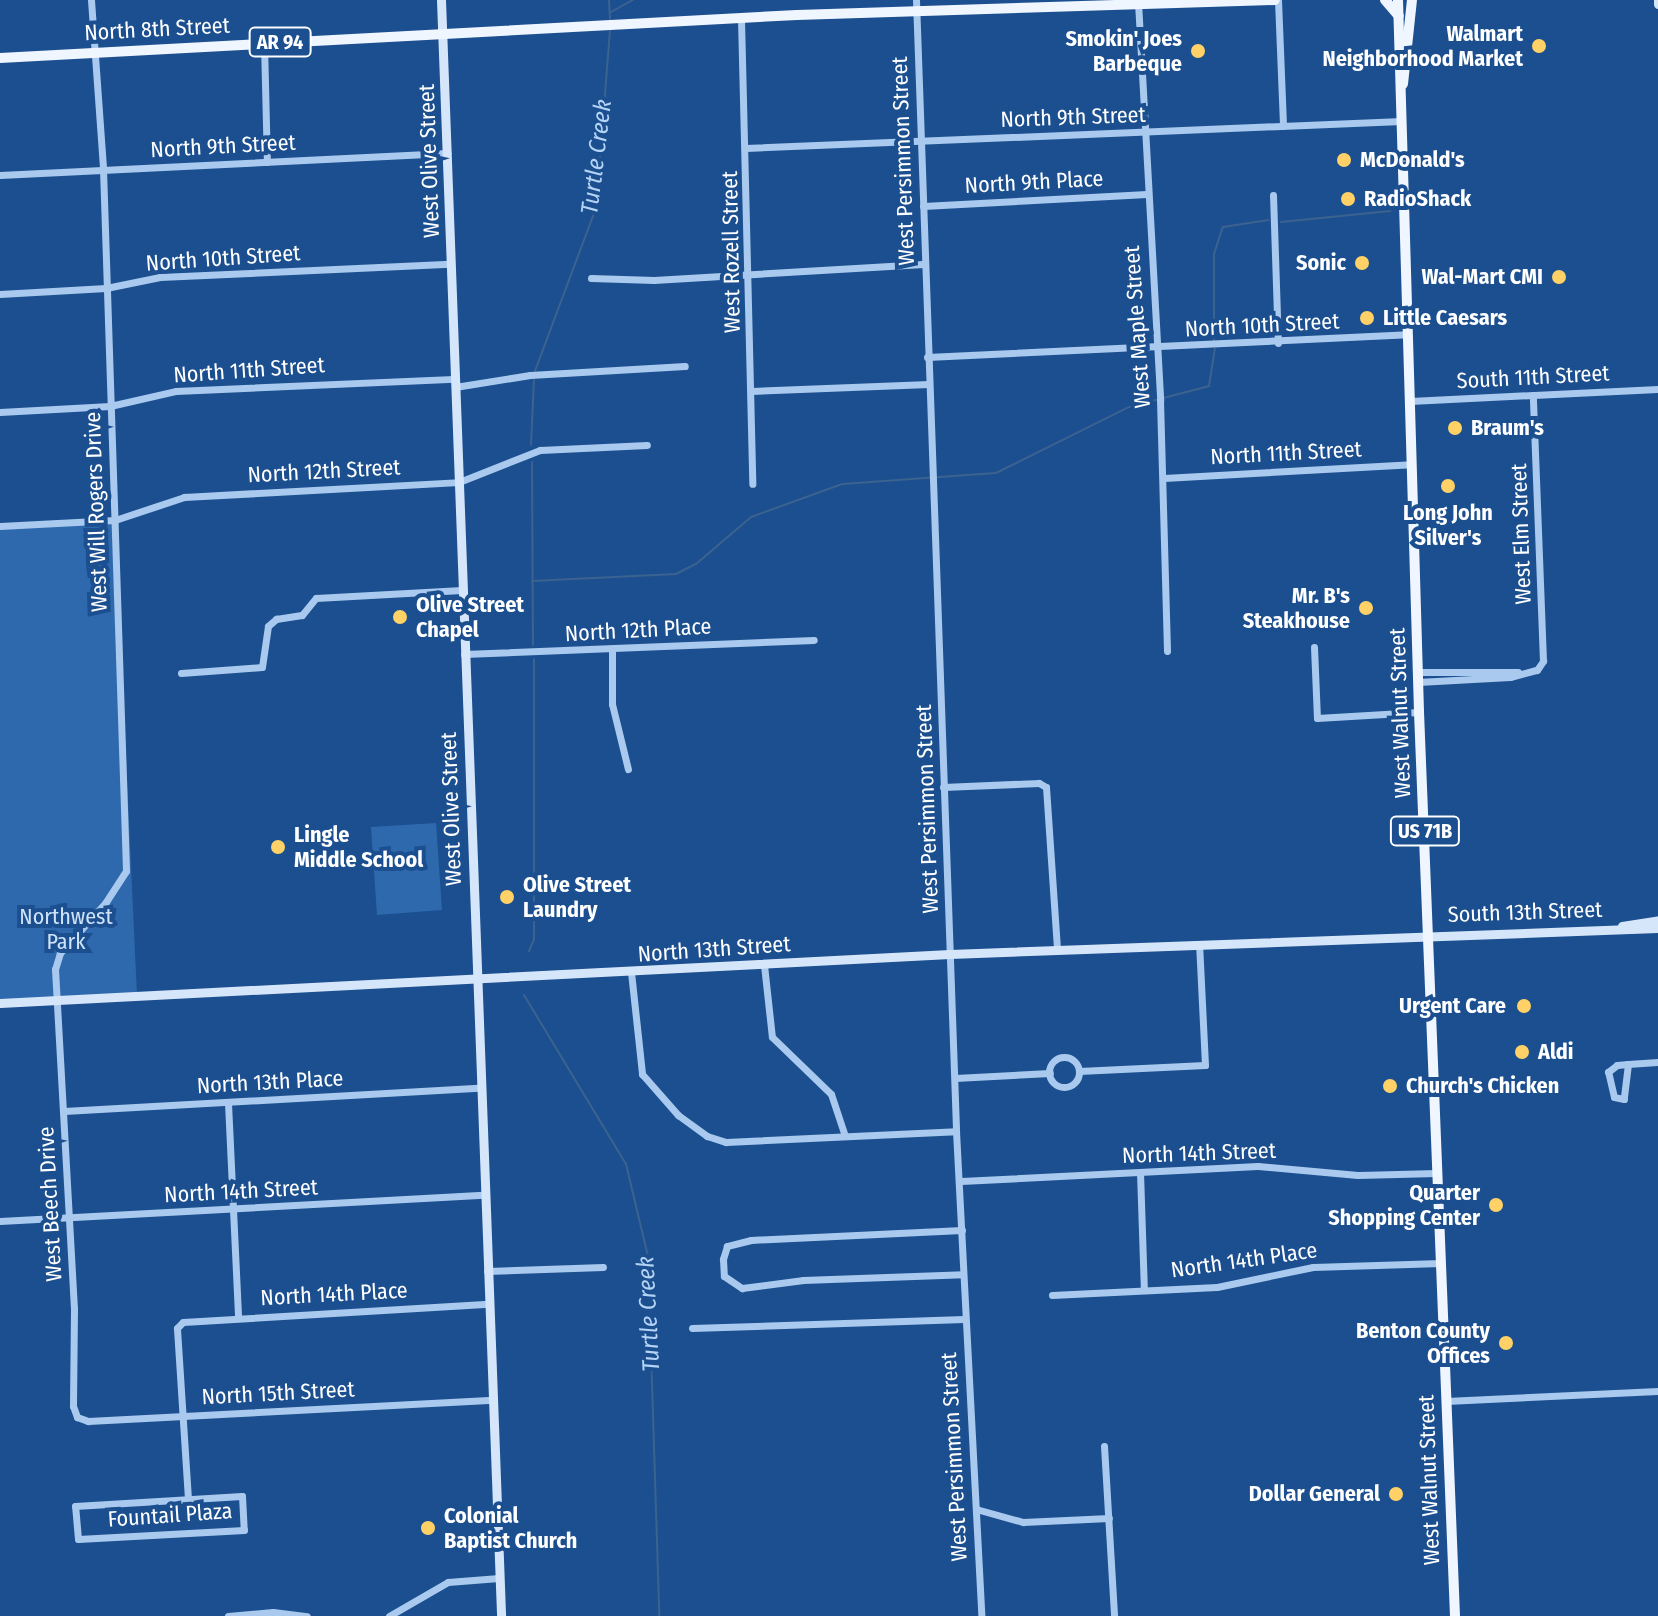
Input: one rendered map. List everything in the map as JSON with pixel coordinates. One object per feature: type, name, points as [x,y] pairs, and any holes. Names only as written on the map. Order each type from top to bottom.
[{"type":"main road","name":"West Olive Street","points":[[441,0],[478,1088],[501,1616]]},
{"type":"main road","name":"North 8th Street","points":[[0,58],[741,19],[1277,0]]},
{"type":"main road","points":[[1385,0],[1399,16]]},
{"type":"main road","name":"West Walnut Street","points":[[1398,0],[1419,712],[1455,1616]]},
{"type":"main road","name":"US 71B","points":[[1401,94],[1409,67],[1412,0]]},
{"type":"main road","name":"South 13th Street","points":[[1622,926],[1658,920]]},
{"type":"main road","name":"South 13th Street","points":[[1430,934],[1622,926],[1658,928]]},
{"type":"main road","name":"North 13th Street","points":[[0,1003],[950,954],[1430,934]]},
{"type":"street","name":"West Will Rogers Drive","points":[[56,1001],[60,953],[106,902],[126,871],[103,169],[91,0]]},
{"type":"street","name":"West Persimmon Street","points":[[916,0],[956,1131],[961,1181],[964,1319],[981,1616]]},
{"type":"street","points":[[1277,0],[1283,126]]},
{"type":"street","name":"West Maple Street","points":[[1138,3],[1164,478],[1167,651]]},
{"type":"street","name":"West Rozell Street","points":[[741,19],[750,272],[752,484]]},
{"type":"street","points":[[264,43],[267,162]]},
{"type":"street","name":"North 9th Street","points":[[746,148],[1401,121]]},
{"type":"street","name":"North 9th Street","points":[[0,175],[447,153]]},
{"type":"street","name":"North 9th Place","points":[[923,206],[1147,194]]},
{"type":"street","points":[[1273,195],[1278,343]]},
{"type":"street","name":"North 10th Street","points":[[0,294],[106,288],[160,277],[450,264]]},
{"type":"street","points":[[591,278],[654,280],[924,264]]},
{"type":"street","name":"North 10th Street","points":[[927,357],[1156,349],[1407,334]]},
{"type":"street","name":"North 11th Street","points":[[0,412],[110,406],[176,391],[455,383],[530,375],[685,366]]},
{"type":"street","points":[[752,391],[929,384]]},
{"type":"street","name":"South 11th Street","points":[[1410,401],[1658,389]]},
{"type":"street","name":"West Elm Street","points":[[1418,677],[1537,670],[1543,661],[1533,395]]},
{"type":"street","name":"North 12th Street","points":[[0,526],[115,520],[184,497],[459,482],[540,450],[647,445]]},
{"type":"street","name":"North 11th Street","points":[[1164,478],[1411,464]]},
{"type":"street","points":[[181,673],[262,667],[268,626],[276,619],[302,615],[316,598],[462,590]]},
{"type":"street","name":"North 12th Place","points":[[464,654],[814,640]]},
{"type":"street","points":[[1314,647],[1317,718],[1419,712]]},
{"type":"street","points":[[612,650],[612,704],[628,769]]},
{"type":"street","points":[[943,787],[1039,783],[1050,796],[1057,950]]},
{"type":"street","points":[[1079,1071],[1205,1065],[1199,944]]},
{"type":"street","points":[[764,965],[772,1037],[831,1094],[845,1136]]},
{"type":"street","points":[[631,972],[642,1074],[678,1115],[707,1136],[726,1142],[956,1131]]},
{"type":"street","name":"West Beech Drive","points":[[56,1001],[69,1218],[73,1406]]},
{"type":"street","points":[[1062,1057],[1075,1061],[1079,1071],[1074,1084],[1065,1087],[1055,1084],[1050,1073],[1062,1057]]},
{"type":"street","points":[[1628,1064],[1624,1099],[1614,1097],[1608,1072],[1628,1064],[1658,1062]]},
{"type":"street","points":[[955,1078],[1050,1073]]},
{"type":"street","name":"North 13th Place","points":[[64,1111],[478,1088]]},
{"type":"street","points":[[228,1103],[238,1317]]},
{"type":"street","name":"North 14th Street","points":[[961,1181],[1258,1166],[1358,1175],[1437,1173]]},
{"type":"street","points":[[1140,1172],[1144,1290]]},
{"type":"street","name":"North 14th Street","points":[[0,1221],[483,1195]]},
{"type":"street","points":[[962,1230],[751,1240],[727,1246],[723,1259],[724,1276],[742,1288],[803,1280],[963,1274]]},
{"type":"street","name":"North 14th Place","points":[[1052,1295],[1231,1285],[1313,1267],[1441,1263]]},
{"type":"street","points":[[487,1271],[603,1267]]},
{"type":"street","name":"North 14th Place","points":[[183,1416],[177,1328],[183,1322],[488,1304]]},
{"type":"street","points":[[692,1328],[964,1319]]},
{"type":"street","points":[[1446,1401],[1658,1391]]},
{"type":"street","name":"North 15th Street","points":[[73,1406],[77,1417],[88,1421],[493,1400]]},
{"type":"street","points":[[183,1416],[188,1499]]},
{"type":"street","points":[[1104,1446],[1114,1616]]},
{"type":"street","name":"Fountail Plaza","points":[[242,1496],[244,1530],[78,1539],[75,1506],[188,1499],[242,1496]]},
{"type":"street","points":[[976,1509],[1023,1522],[1109,1518]]},
{"type":"street","points":[[389,1616],[448,1582],[499,1578]]},
{"type":"street","points":[[228,1616],[273,1612],[307,1616]]},
{"type":"green space","name":"Northwest Park","points":[[115,520],[137,995],[0,1002],[0,526]]},
{"type":"green space","points":[[436,823],[442,910],[377,915],[371,827]]},
{"type":"waterway","name":"Turtle Creek","points":[[609,0],[610,22]]},
{"type":"waterway","points":[[611,12],[633,0]]},
{"type":"waterway","name":"Turtle Creek","points":[[535,371],[596,208],[610,31]]},
{"type":"waterway","points":[[1281,222],[1390,211]]},
{"type":"waterway","points":[[1214,341],[1214,254],[1223,227],[1268,220]]},
{"type":"waterway","points":[[532,581],[676,574],[696,564],[751,517],[842,484],[996,473],[1129,407],[1209,386],[1215,348]]},
{"type":"waterway","name":"Turtle Creek","points":[[531,445],[534,379]]},
{"type":"waterway","name":"Turtle Creek","points":[[532,462],[533,645]]},
{"type":"waterway","name":"Turtle Creek","points":[[529,951],[534,939],[534,659]]},
{"type":"waterway","name":"Turtle Creek","points":[[524,995],[626,1164],[648,1256],[659,1616]]},
{"type":"place","name":"Walmart Neighborhood Market","points":[[1539,46]]},
{"type":"place","name":"Smokin' Joes Barbeque","points":[[1198,51]]},
{"type":"place","name":"McDonald's","points":[[1344,160]]},
{"type":"place","name":"RadioShack","points":[[1348,199]]},
{"type":"place","name":"Sonic","points":[[1362,263]]},
{"type":"place","name":"Wal-Mart CMI","points":[[1559,277]]},
{"type":"place","name":"Little Caesars","points":[[1367,318]]},
{"type":"place","name":"Braum's","points":[[1455,428]]},
{"type":"place","name":"Long John Silver's","points":[[1448,486]]},
{"type":"place","name":"Mr. B's Steakhouse","points":[[1366,608]]},
{"type":"place","name":"Olive Street Chapel","points":[[400,617]]},
{"type":"place","name":"Lingle Middle School","points":[[278,847]]},
{"type":"place","name":"Olive Street Laundry","points":[[507,897]]},
{"type":"place","name":"Urgent Care","points":[[1524,1006]]},
{"type":"place","name":"Aldi","points":[[1522,1052]]},
{"type":"place","name":"Church's Chicken","points":[[1390,1086]]},
{"type":"place","name":"Quarter Shopping Center","points":[[1496,1205]]},
{"type":"place","name":"Benton County Offices","points":[[1506,1343]]},
{"type":"place","name":"Dollar General","points":[[1396,1494]]},
{"type":"place","name":"Colonial Baptist Church","points":[[428,1528]]}]
